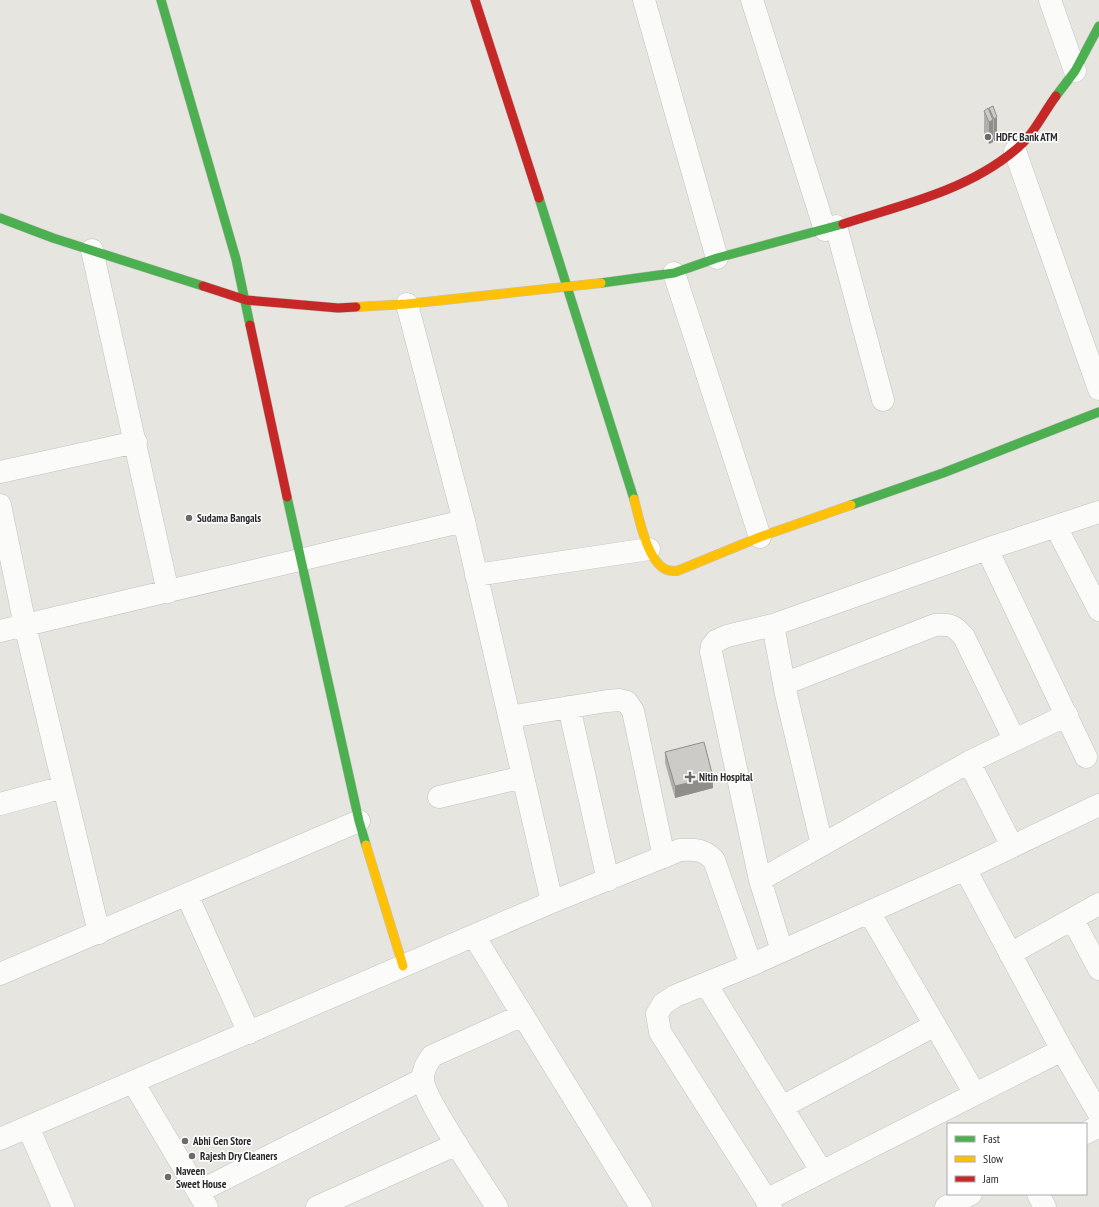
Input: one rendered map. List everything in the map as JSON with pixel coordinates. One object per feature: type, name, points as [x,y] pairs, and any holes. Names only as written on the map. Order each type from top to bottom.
[{"type":"street","points":[[161,0],[236,259],[246,300],[300,559],[360,821],[403,966]]},
{"type":"street","points":[[475,0],[568,288],[649,549],[659,565],[666,570],[677,572],[760,537],[943,473],[1099,412]]},
{"type":"street","points":[[644,0],[717,258]]},
{"type":"street","points":[[752,0],[830,228],[883,400]]},
{"type":"street","points":[[1050,0],[1075,71]]},
{"type":"street","points":[[0,218],[53,238],[246,300],[338,308],[407,304],[568,288],[674,272],[717,258],[830,228],[952,188],[989,169],[1015,151],[1036,129],[1050,104],[1075,71],[1099,26]]},
{"type":"street","points":[[1015,151],[1099,389]]},
{"type":"street","points":[[92,250],[136,442],[168,592]]},
{"type":"street","points":[[674,272],[760,537]]},
{"type":"street","points":[[407,304],[464,521],[552,902]]},
{"type":"street","points":[[0,472],[136,442]]},
{"type":"street","points":[[0,505],[25,626],[99,933]]},
{"type":"street","points":[[782,951],[760,880],[711,652],[712,646],[716,641],[727,636],[773,625],[987,549],[1099,512]]},
{"type":"street","points":[[0,631],[464,521]]},
{"type":"street","points":[[1056,527],[1099,610]]},
{"type":"street","points":[[476,575],[649,549]]},
{"type":"street","points":[[987,549],[1086,757]]},
{"type":"street","points":[[784,684],[935,625],[949,624],[957,629],[964,637],[1014,739]]},
{"type":"street","points":[[773,625],[784,684],[822,845]]},
{"type":"street","points":[[510,717],[619,700],[627,702],[633,711],[664,857]]},
{"type":"street","points":[[569,707],[608,880]]},
{"type":"street","points":[[760,880],[968,762],[1066,715]]},
{"type":"street","points":[[968,762],[1012,846]]},
{"type":"street","points":[[439,797],[523,776]]},
{"type":"street","points":[[0,804],[64,787]]},
{"type":"street","points":[[1062,1050],[822,1172],[769,1204],[660,1032],[657,1022],[657,1014],[663,1004],[675,996],[751,965],[965,869],[1099,805]]},
{"type":"street","points":[[0,974],[360,821]]},
{"type":"street","points":[[0,1139],[552,902],[680,850],[695,849],[706,852],[714,860],[751,965]]},
{"type":"street","points":[[965,869],[1062,1050],[1099,1114]]},
{"type":"street","points":[[187,895],[249,1033]]},
{"type":"street","points":[[1010,954],[1073,920],[1099,904]]},
{"type":"street","points":[[869,912],[975,1094]]},
{"type":"street","points":[[1073,920],[1099,969]]},
{"type":"street","points":[[474,936],[641,1207]]},
{"type":"street","points":[[706,984],[822,1172]]},
{"type":"street","points":[[497,1207],[456,1144],[426,1092],[423,1079],[425,1065],[432,1056],[523,1015]]},
{"type":"street","points":[[782,1107],[935,1025]]},
{"type":"street","points":[[133,1082],[203,1199],[423,1079]]},
{"type":"street","points":[[1087,1132],[1099,1126]]},
{"type":"street","points":[[28,1127],[63,1207]]},
{"type":"street","points":[[317,1207],[456,1144]]},
{"type":"street","points":[[946,1207],[969,1195]]},
{"type":"street","points":[[1039,1195],[1045,1207]]},
{"type":"building","points":[[993,106],[997,117],[994,119],[989,108]]},
{"type":"building","points":[[988,108],[993,120],[989,122],[984,111]]},
{"type":"building","points":[[704,742],[713,777],[675,786],[665,752]]},
{"type":"traffic: fast","points":[[161,0],[236,259],[250,325]]},
{"type":"traffic: fast","points":[[1056,96],[1075,71],[1099,26]]},
{"type":"traffic: fast","points":[[539,198],[634,499]]},
{"type":"traffic: fast","points":[[0,218],[53,238],[203,286]]},
{"type":"traffic: fast","points":[[601,283],[674,273],[717,258],[843,224]]},
{"type":"traffic: fast","points":[[851,505],[943,473],[1099,412]]},
{"type":"traffic: fast","points":[[287,497],[359,821],[366,845]]},
{"type":"traffic: slow","points":[[356,307],[407,304],[601,283]]},
{"type":"traffic: slow","points":[[634,499],[641,527],[653,557],[659,564],[669,571],[677,571],[760,537],[851,505]]},
{"type":"traffic: slow","points":[[366,845],[403,966]]},
{"type":"traffic: jam","points":[[475,0],[539,198]]},
{"type":"traffic: jam","points":[[843,224],[910,203],[954,187],[995,165],[1027,139],[1056,96]]},
{"type":"traffic: jam","points":[[203,286],[246,300],[338,308],[356,307]]},
{"type":"traffic: jam","points":[[250,325],[287,497]]},
{"type":"place","name":"HDFC Bank ATM","points":[[988,137]]},
{"type":"place","name":"Sudama Bangals","points":[[189,518]]},
{"type":"place","name":"Nitin Hospital","points":[[690,777]]},
{"type":"place","name":"Abhi Gen Store","points":[[185,1141]]},
{"type":"place","name":"Rajesh Dry Cleaners","points":[[192,1156]]},
{"type":"place","name":"Naveen Sweet House","points":[[168,1177]]}]
